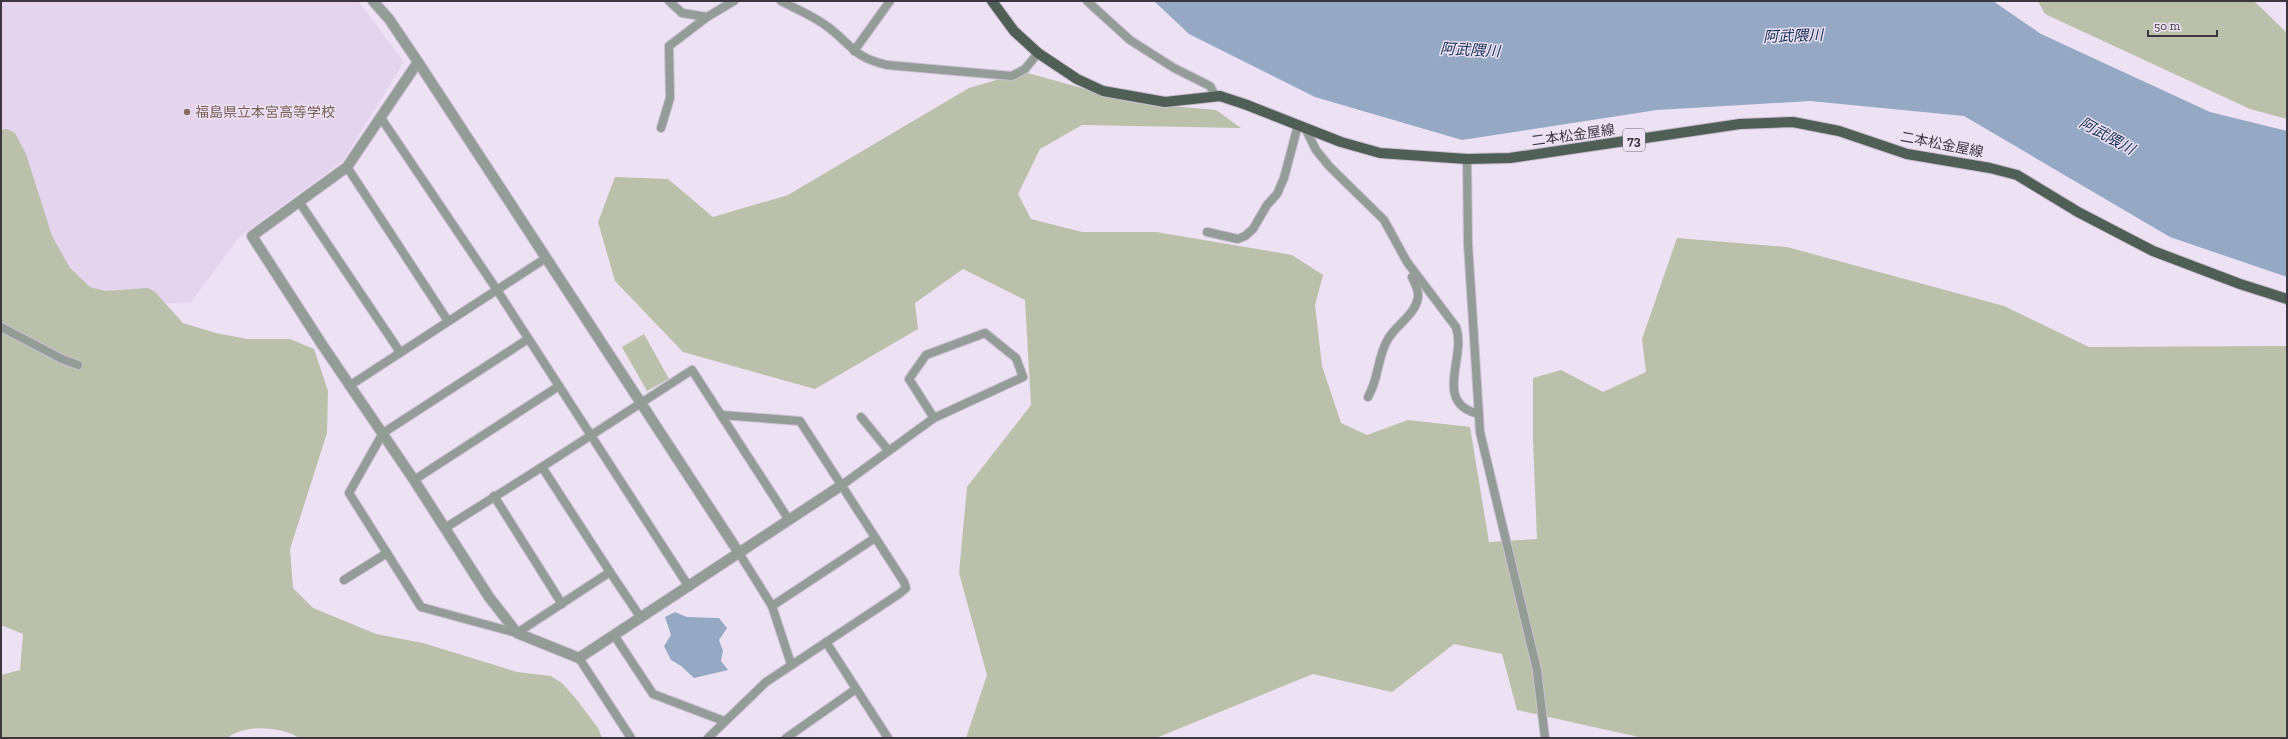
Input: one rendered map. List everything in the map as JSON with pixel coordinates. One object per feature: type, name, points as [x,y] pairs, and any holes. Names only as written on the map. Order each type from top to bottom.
[{"type":"main road","name":"二本松金屋線","points":[[992,1],[1014,31],[1038,54],[1077,79],[1103,91],[1165,102],[1216,97],[1247,105],[1341,142],[1380,153],[1466,159],[1510,158],[1740,124],[1793,122],[1839,131],[1917,156],[1990,168],[2017,175],[2078,212],[2153,251],[2240,284],[2287,299]]},
{"type":"street","points":[[373,1],[390,19],[642,402],[739,553],[772,606],[791,664]]},
{"type":"street","points":[[669,1],[682,13],[707,17]]},
{"type":"street","points":[[661,128],[670,98],[669,46],[707,17],[734,1]]},
{"type":"street","points":[[781,1],[827,26],[854,51],[867,60],[887,65],[1012,76],[1025,70],[1038,54]]},
{"type":"street","points":[[854,51],[890,1]]},
{"type":"street","points":[[1087,1],[1130,40],[1174,68],[1210,86],[1216,97]]},
{"type":"street","points":[[418,62],[347,167],[252,236],[349,386],[383,433],[414,480],[489,597],[516,633]]},
{"type":"street","points":[[381,118],[497,290],[689,587]]},
{"type":"street","points":[[1207,232],[1238,239],[1245,236],[1253,229],[1267,206],[1277,194],[1302,127]]},
{"type":"street","points":[[1302,127],[1316,150],[1329,166],[1384,220],[1410,267],[1456,327],[1460,336],[1455,365],[1455,396],[1462,407],[1479,414]]},
{"type":"street","points":[[1466,159],[1468,244],[1479,414],[1488,470],[1537,670],[1545,738]]},
{"type":"street","points":[[347,167],[448,321]]},
{"type":"street","points":[[300,202],[400,352]]},
{"type":"street","points":[[349,386],[546,258]]},
{"type":"street","points":[[1368,397],[1373,389],[1385,344],[1415,306],[1418,298],[1418,291],[1409,271],[1410,267]]},
{"type":"street","points":[[1,327],[57,357],[78,365]]},
{"type":"street","points":[[579,658],[842,485],[888,450],[934,418],[1023,377],[1016,358],[985,333],[926,355],[909,379],[934,418]]},
{"type":"street","points":[[528,339],[383,433],[349,493],[420,607],[516,633],[579,658],[631,738]]},
{"type":"street","points":[[445,528],[692,370],[789,520]]},
{"type":"street","points":[[414,480],[559,386]]},
{"type":"street","points":[[708,738],[766,682],[906,588],[904,582],[800,421],[721,415]]},
{"type":"street","points":[[861,417],[888,450]]},
{"type":"street","points":[[542,467],[641,618]]},
{"type":"street","points":[[494,496],[562,604]]},
{"type":"street","points":[[772,606],[875,538]]},
{"type":"street","points":[[344,580],[387,553]]},
{"type":"street","points":[[516,633],[610,572]]},
{"type":"street","points":[[614,635],[653,694],[724,721]]},
{"type":"street","points":[[826,642],[888,738]]},
{"type":"street","points":[[786,738],[856,690]]},
{"type":"shaded area","name":"福島県立本宮高等学校","points":[[1,1],[358,1],[404,62],[342,162],[239,237],[191,302],[100,308],[1,187]]},
{"type":"green space","points":[[2038,1],[2254,1],[2287,33],[2287,119],[2250,109],[2045,14]]},
{"type":"green space","points":[[1024,72],[1136,103],[1216,110],[1241,128],[1082,125],[1040,149],[1018,194],[1031,219],[1082,232],[1156,232],[1292,255],[1323,275],[1315,305],[1322,366],[1341,423],[1367,435],[1408,420],[1470,427],[1489,542],[1537,539],[1533,439],[1533,378],[1561,370],[1603,392],[1646,372],[1642,339],[1677,238],[1787,247],[2004,306],[2089,347],[2287,346],[2287,738],[1643,738],[1517,710],[1502,654],[1454,644],[1392,692],[1313,674],[1156,738],[966,738],[987,675],[959,573],[967,487],[1031,405],[1025,300],[963,269],[915,303],[918,329],[815,389],[683,352],[615,281],[598,222],[615,177],[668,179],[713,217],[788,195],[969,88]]},
{"type":"green space","points":[[7,129],[15,133],[26,154],[52,236],[70,268],[90,287],[105,291],[148,288],[155,292],[183,323],[216,333],[247,339],[290,339],[314,349],[328,391],[327,433],[290,549],[293,588],[313,608],[376,634],[423,643],[517,672],[551,676],[562,683],[577,700],[598,728],[602,738],[299,738],[283,731],[263,728],[243,730],[234,733],[227,738],[1,738],[1,675],[20,670],[23,634],[1,625],[1,130]]},
{"type":"green space","points":[[644,334],[669,379],[647,391],[622,347]]},
{"type":"water","name":"阿武隈川","points":[[1154,1],[1993,1],[2041,34],[2210,112],[2287,131],[2287,277],[2170,237],[1964,116],[1810,101],[1657,110],[1462,140],[1315,97],[1189,34]]},
{"type":"water","points":[[675,612],[687,617],[719,618],[727,628],[719,640],[723,651],[721,661],[728,670],[694,678],[681,666],[671,660],[664,646],[671,635],[665,617]]},
{"type":"place","name":"福島県立本宮高等学校","points":[[187,112]]}]
